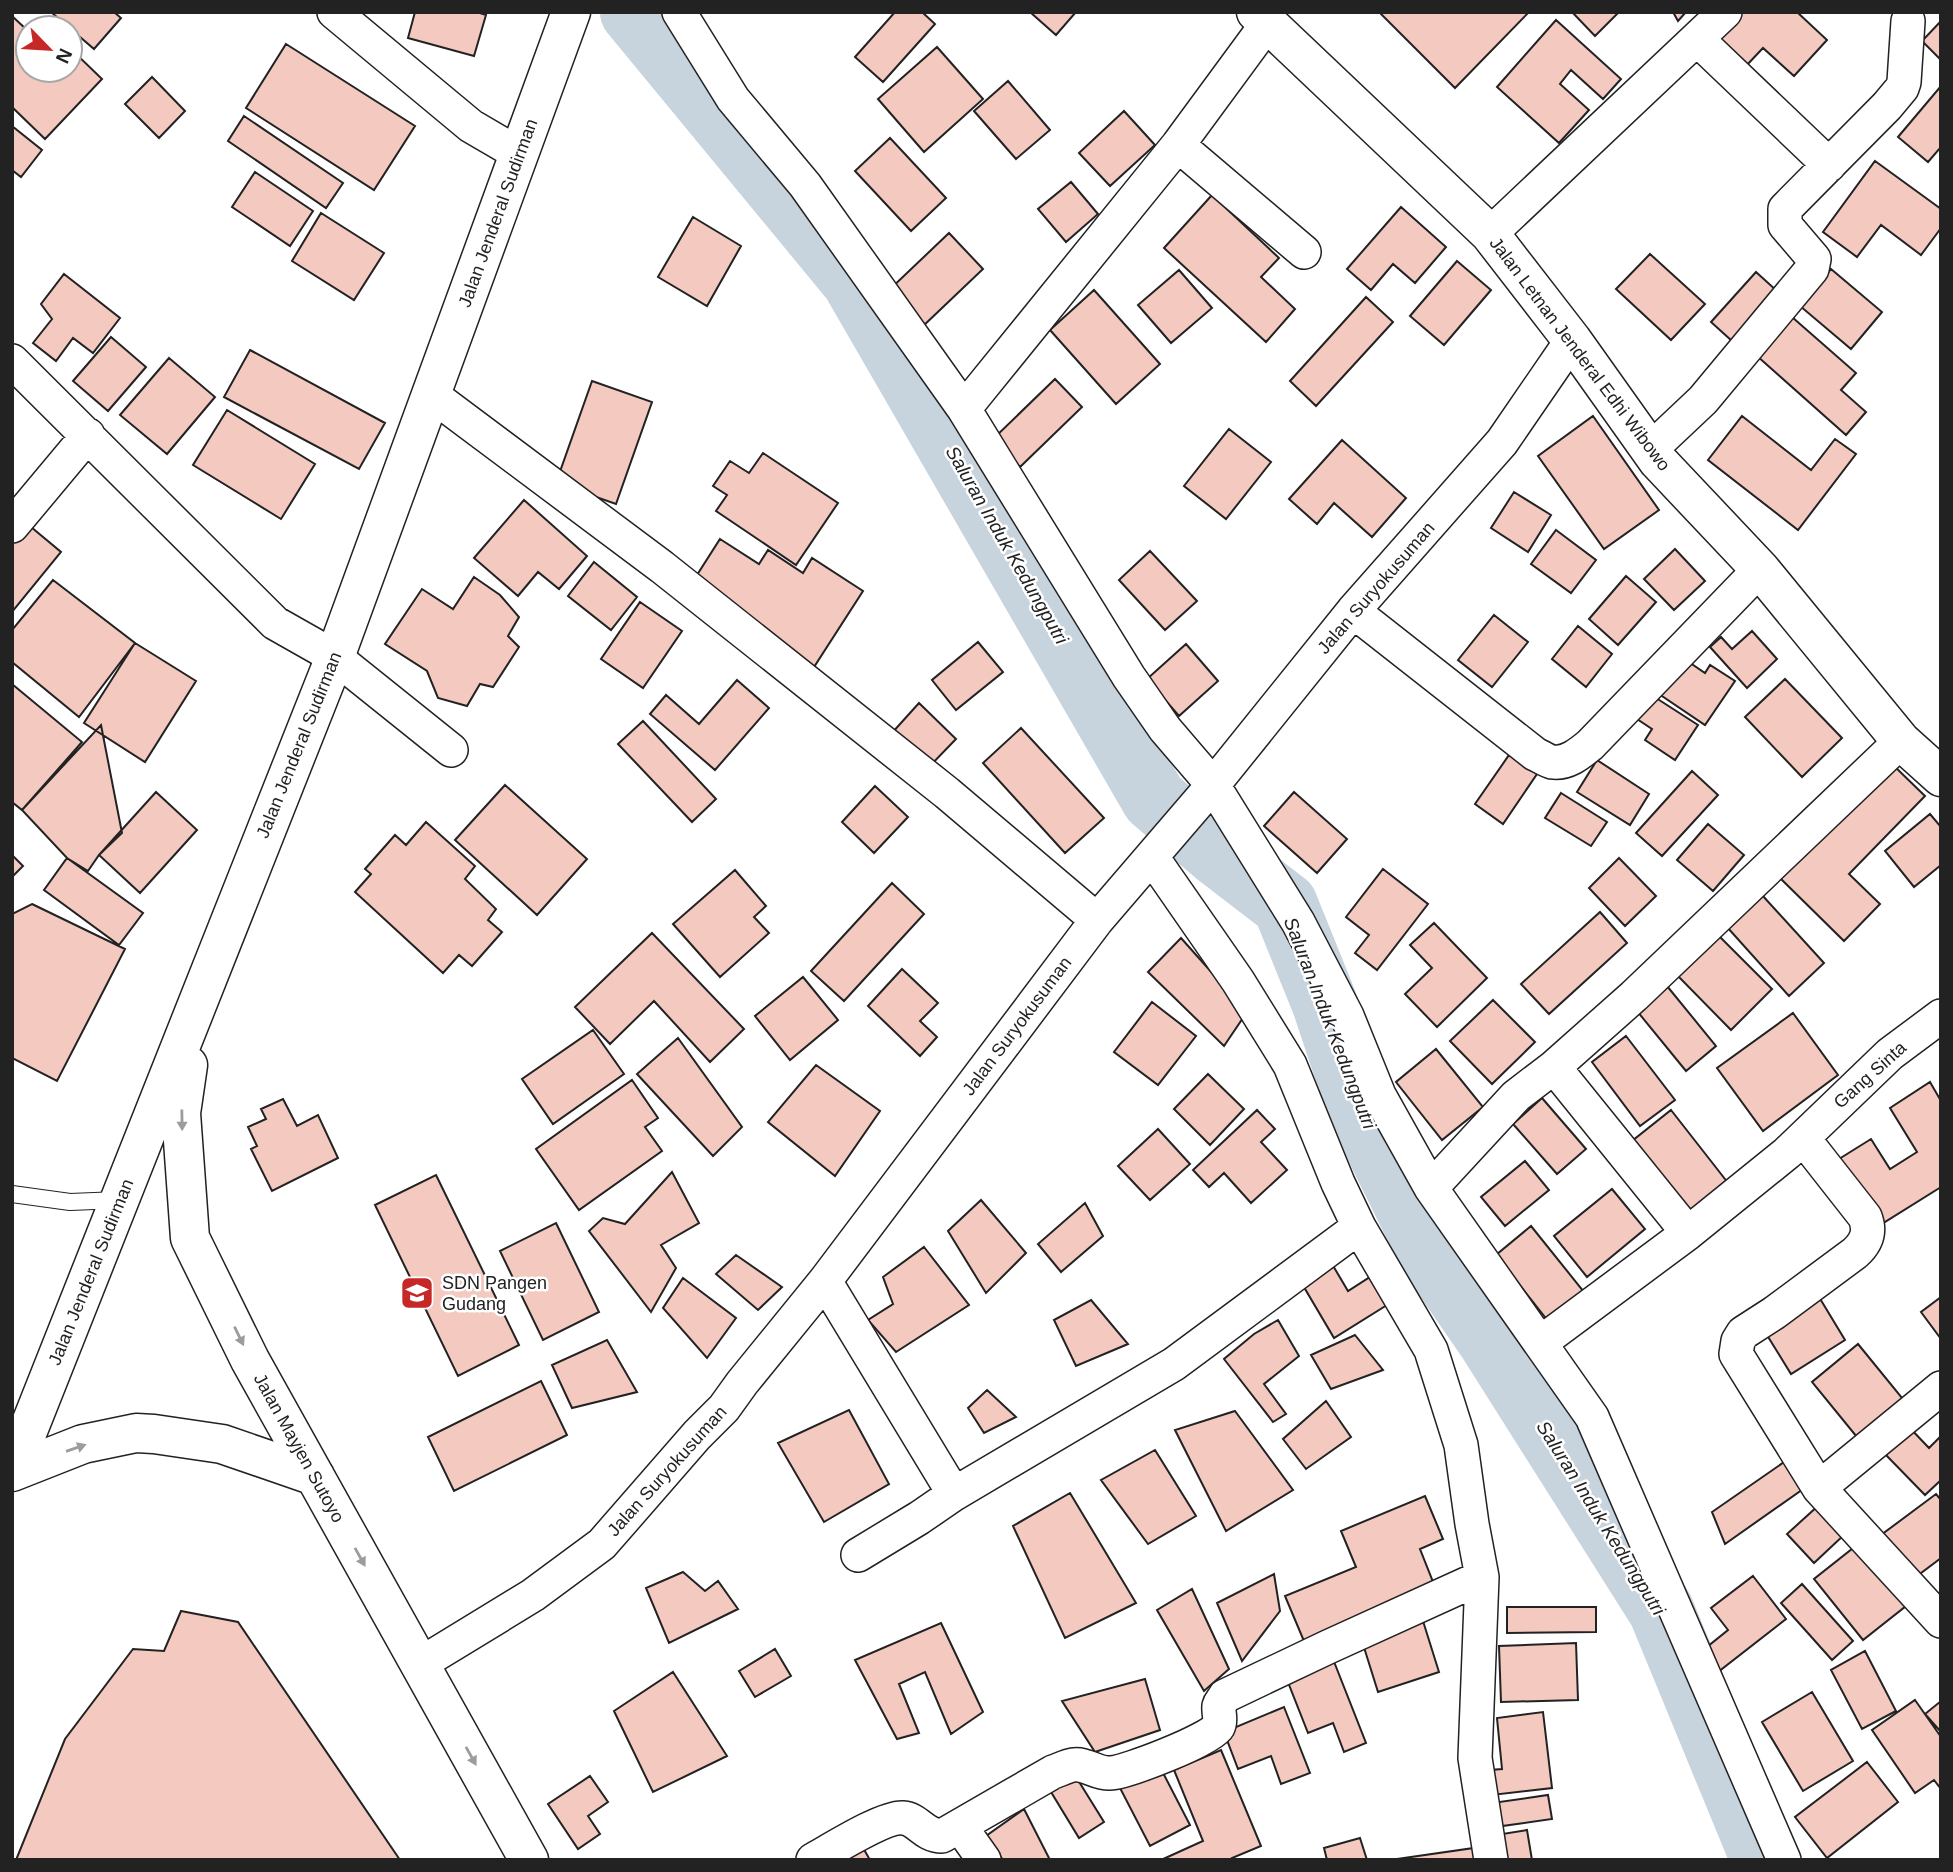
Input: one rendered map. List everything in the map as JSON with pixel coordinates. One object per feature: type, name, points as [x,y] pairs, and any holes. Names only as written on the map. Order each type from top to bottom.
[{"type":"main road","name":"Jalan Jenderal Sudirman","points":[[12,1472],[335,657],[570,12]]},
{"type":"main road","name":"Jalan Letnan Jenderal Edhi Wibowo","points":[[1261,18],[1490,234],[1572,340],[1658,460],[1760,569],[1901,741],[1941,777]]},
{"type":"main road","name":"Jalan Mayjen Sutoyo","points":[[196,1004],[181,1114],[190,1238],[250,1360],[529,1860]]},
{"type":"main road","points":[[12,1472],[83,1444],[136,1433],[222,1444],[315,1476]]},
{"type":"street","points":[[334,12],[471,126],[519,154]]},
{"type":"street","points":[[679,12],[733,99],[805,185],[964,410],[1129,677],[1206,793],[1298,922],[1347,1016],[1380,1095],[1431,1188],[1592,1417],[1784,1860]]},
{"type":"street","points":[[1490,234],[1725,12]]},
{"type":"street","points":[[964,410],[1178,145],[1261,18]]},
{"type":"street","points":[[1650,450],[1703,400],[1812,269],[1814,259],[1785,225],[1785,209],[1902,88],[1906,69],[1908,20]]},
{"type":"street","points":[[1697,39],[1829,165]]},
{"type":"street","points":[[1178,145],[1304,252]]},
{"type":"street","name":"Jalan Suryokusuman","points":[[420,1664],[533,1595],[602,1544],[724,1408],[825,1281],[1097,920],[1206,793],[1353,611],[1502,443],[1572,340]]},
{"type":"street","points":[[12,361],[275,623],[335,657],[451,750]]},
{"type":"street","points":[[432,395],[662,567],[947,793],[1097,920]]},
{"type":"street","points":[[12,526],[88,435]]},
{"type":"street","points":[[1353,611],[1535,754],[1552,762],[1577,756],[1590,745],[1760,569]]},
{"type":"street","points":[[1431,1188],[1517,1096],[1634,996],[1901,741]]},
{"type":"street","points":[[1161,846],[1238,981],[1290,1065],[1359,1227],[1431,1350],[1461,1445],[1482,1577],[1475,1758],[1491,1860]]},
{"type":"street","name":"Gang Sinta","points":[[1540,1343],[1688,1234],[1787,1153],[1890,1054],[1941,1016]]},
{"type":"street","points":[[1554,1067],[1688,1234]]},
{"type":"street","points":[[1803,1138],[1866,1217],[1867,1238],[1855,1253],[1744,1333],[1738,1341],[1736,1354],[1819,1488],[1941,1621]]},
{"type":"street","points":[[858,1555],[954,1493],[1174,1364],[1359,1227]]},
{"type":"street","points":[[825,1281],[954,1493]]},
{"type":"street","points":[[1819,1488],[1941,1388]]},
{"type":"street","points":[[813,1860],[884,1822],[903,1818],[934,1836],[942,1836],[1053,1772],[1073,1765],[1082,1765],[1108,1774],[1127,1771],[1213,1734],[1221,1719],[1219,1707],[1224,1696],[1482,1577]]},
{"type":"street","points":[[960,1826],[984,1860]]},
{"type":"lane","points":[[12,1194],[70,1202],[119,1200]]},
{"type":"building","points":[[51,12],[114,12],[121,18],[94,49],[84,40],[84,14]]},
{"type":"building","points":[[415,12],[477,12],[486,15],[474,56],[408,38]]},
{"type":"building","points":[[895,12],[922,12],[935,24],[883,82],[855,57]]},
{"type":"building","points":[[1030,12],[1076,12],[1056,35]]},
{"type":"building","points":[[1379,12],[1529,12],[1455,88]]},
{"type":"building","points":[[1572,12],[1619,12],[1595,36]]},
{"type":"building","points":[[1673,12],[1686,12],[1678,21]]},
{"type":"building","points":[[1736,12],[1797,12],[1827,40],[1794,76],[1763,48],[1745,67],[1714,37]]},
{"type":"building","points":[[12,16],[14,84],[84,84],[84,62],[102,79],[45,139],[12,107]]},
{"type":"building","points":[[1556,20],[1621,79],[1603,99],[1571,70],[1560,84],[1589,110],[1559,143],[1497,87]]},
{"type":"building","points":[[1941,21],[1941,60],[1922,41]]},
{"type":"building","points":[[286,44],[415,126],[374,190],[246,108]]},
{"type":"building","points":[[937,47],[983,99],[924,152],[878,99]]},
{"type":"building","points":[[152,77],[185,111],[159,138],[125,104]]},
{"type":"building","points":[[1008,81],[1050,130],[1016,159],[974,111]]},
{"type":"building","points":[[1941,86],[1941,147],[1928,162],[1898,137]]},
{"type":"building","points":[[1124,111],[1155,145],[1110,186],[1079,153]]},
{"type":"building","points":[[244,116],[343,183],[326,208],[228,141]]},
{"type":"building","points":[[12,126],[42,150],[21,177],[12,170]]},
{"type":"building","points":[[890,138],[946,198],[911,231],[855,171]]},
{"type":"building","points":[[1875,161],[1941,209],[1941,228],[1921,255],[1881,225],[1857,257],[1823,232]]},
{"type":"building","points":[[255,172],[313,211],[290,246],[232,207]]},
{"type":"building","points":[[1071,182],[1098,214],[1066,242],[1038,209]]},
{"type":"building","points":[[1212,195],[1279,258],[1261,277],[1295,309],[1266,342],[1164,248]]},
{"type":"building","points":[[1401,207],[1446,247],[1415,283],[1393,264],[1371,290],[1347,269]]},
{"type":"building","points":[[321,213],[384,253],[354,300],[292,261]]},
{"type":"building","points":[[693,217],[741,246],[707,306],[658,277]]},
{"type":"building","points":[[949,233],[983,269],[921,328],[887,292]]},
{"type":"building","points":[[1650,254],[1705,304],[1671,340],[1616,289]]},
{"type":"building","points":[[1457,261],[1491,290],[1444,345],[1410,316]]},
{"type":"building","points":[[1831,269],[1882,312],[1851,349],[1800,306]]},
{"type":"building","points":[[1179,270],[1212,308],[1171,343],[1138,305]]},
{"type":"building","points":[[1756,272],[1777,291],[1732,341],[1711,322]]},
{"type":"building","points":[[64,274],[120,318],[93,353],[73,338],[56,361],[33,343],[52,319],[41,304]]},
{"type":"building","points":[[1094,290],[1160,364],[1116,404],[1050,330]]},
{"type":"building","points":[[1366,297],[1393,322],[1316,406],[1290,381]]},
{"type":"building","points":[[1792,317],[1856,373],[1841,390],[1866,412],[1846,435],[1757,356]]},
{"type":"building","points":[[111,337],[146,367],[108,411],[73,381]]},
{"type":"building","points":[[250,350],[385,423],[359,469],[224,397]]},
{"type":"building","points":[[169,358],[215,397],[167,454],[120,415]]},
{"type":"building","points":[[1055,379],[1082,407],[1020,467],[993,439]]},
{"type":"building","points":[[592,381],[652,402],[616,504],[556,483]]},
{"type":"building","points":[[227,410],[315,464],[281,519],[193,465]]},
{"type":"building","points":[[1593,416],[1659,510],[1604,549],[1538,456]]},
{"type":"building","points":[[1742,416],[1811,470],[1835,439],[1856,454],[1798,530],[1708,460]]},
{"type":"building","points":[[1229,429],[1271,462],[1226,519],[1184,486]]},
{"type":"building","points":[[1342,440],[1406,498],[1372,537],[1334,503],[1317,524],[1289,499]]},
{"type":"building","points":[[763,453],[838,503],[796,565],[716,511],[727,495],[713,486],[730,461],[749,473]]},
{"type":"building","points":[[1514,492],[1551,515],[1528,552],[1491,528]]},
{"type":"building","points":[[524,500],[587,556],[559,589],[538,572],[518,596],[474,558]]},
{"type":"building","points":[[25,522],[61,552],[12,612],[12,538]]},
{"type":"building","points":[[1556,530],[1596,560],[1571,593],[1531,564]]},
{"type":"building","points":[[720,539],[759,564],[768,550],[803,573],[812,558],[863,591],[814,667],[690,586]]},
{"type":"building","points":[[1675,549],[1705,581],[1674,610],[1644,579]]},
{"type":"building","points":[[1150,551],[1197,601],[1165,630],[1119,580]]},
{"type":"building","points":[[594,562],[637,597],[611,630],[568,596]]},
{"type":"building","points":[[1626,576],[1656,602],[1618,645],[1589,619]]},
{"type":"building","points":[[474,577],[500,595],[519,617],[508,636],[519,647],[493,687],[480,684],[467,706],[438,698],[427,671],[385,644],[422,589],[453,609]]},
{"type":"building","points":[[53,580],[135,643],[79,717],[12,662],[12,630]]},
{"type":"building","points":[[640,602],[682,631],[643,688],[601,659]]},
{"type":"building","points":[[1494,615],[1528,642],[1492,687],[1458,660]]},
{"type":"building","points":[[1578,626],[1612,654],[1586,687],[1552,659]]},
{"type":"building","points":[[1752,631],[1777,659],[1747,688],[1710,647],[1721,637],[1732,649]]},
{"type":"building","points":[[978,642],[1003,672],[956,710],[932,680]]},
{"type":"building","points":[[135,643],[196,681],[145,762],[84,723]]},
{"type":"building","points":[[1186,644],[1218,681],[1179,716],[1147,679]]},
{"type":"building","points":[[1683,658],[1705,673],[1710,665],[1735,681],[1705,725],[1659,694]]},
{"type":"building","points":[[1785,679],[1842,738],[1802,777],[1745,717]]},
{"type":"building","points":[[737,680],[769,708],[715,770],[650,714],[666,695],[699,724]]},
{"type":"building","points":[[12,684],[82,742],[22,810],[12,802]]},
{"type":"building","points":[[1653,696],[1698,725],[1675,760],[1645,740],[1652,729],[1637,719]]},
{"type":"building","points":[[919,703],[956,739],[927,769],[891,734]]},
{"type":"building","points":[[643,721],[716,799],[692,822],[618,744]]},
{"type":"building","points":[[101,725],[122,833],[99,855],[88,871],[67,858],[22,810]]},
{"type":"building","points":[[1021,728],[1104,818],[1065,853],[983,763]]},
{"type":"building","points":[[1509,755],[1537,774],[1503,824],[1475,804]]},
{"type":"building","points":[[1597,760],[1649,794],[1630,825],[1577,792]]},
{"type":"building","points":[[1890,762],[1925,796],[1849,874],[1880,904],[1844,941],[1779,877]]},
{"type":"building","points":[[1692,771],[1718,795],[1662,856],[1636,833]]},
{"type":"building","points":[[505,785],[587,859],[537,915],[455,840]]},
{"type":"building","points":[[875,786],[908,817],[874,853],[842,822]]},
{"type":"building","points":[[156,792],[197,830],[140,893],[99,855]]},
{"type":"building","points":[[1294,792],[1347,839],[1317,873],[1264,826]]},
{"type":"building","points":[[1561,793],[1607,822],[1591,846],[1545,818]]},
{"type":"building","points":[[1930,814],[1941,827],[1941,865],[1914,887],[1885,851]]},
{"type":"building","points":[[426,822],[475,866],[465,879],[496,909],[488,920],[502,932],[472,966],[459,955],[443,973],[355,892],[371,874],[365,869],[395,835],[406,845]]},
{"type":"building","points":[[1708,824],[1744,855],[1713,891],[1677,860]]},
{"type":"building","points":[[12,855],[23,866],[12,877]]},
{"type":"building","points":[[67,858],[143,913],[119,945],[44,890]]},
{"type":"building","points":[[1619,858],[1656,896],[1625,926],[1589,888]]},
{"type":"building","points":[[1383,869],[1428,904],[1377,970],[1355,953],[1369,935],[1346,917]]},
{"type":"building","points":[[735,870],[766,906],[754,917],[769,933],[720,977],[673,924]]},
{"type":"building","points":[[892,883],[924,914],[844,1001],[811,971]]},
{"type":"building","points":[[1762,895],[1824,963],[1789,996],[1727,927]]},
{"type":"building","points":[[32,904],[125,949],[57,1081],[12,1058],[12,914]]},
{"type":"building","points":[[1600,912],[1627,943],[1549,1014],[1521,984]]},
{"type":"building","points":[[1434,923],[1487,978],[1437,1027],[1405,994],[1432,968],[1410,945]]},
{"type":"building","points":[[652,933],[744,1029],[710,1062],[654,1001],[610,1044],[575,1007]]},
{"type":"building","points":[[1716,933],[1772,989],[1731,1030],[1675,973]]},
{"type":"building","points":[[1181,938],[1247,1012],[1224,1046],[1148,972]]},
{"type":"building","points":[[902,969],[938,1003],[920,1021],[937,1037],[920,1056],[868,1006]]},
{"type":"building","points":[[803,977],[838,1020],[790,1060],[755,1016]]},
{"type":"building","points":[[1667,986],[1716,1046],[1686,1071],[1637,1011]]},
{"type":"building","points":[[1493,1000],[1535,1042],[1492,1084],[1450,1041]]},
{"type":"building","points":[[1152,1002],[1196,1036],[1158,1085],[1114,1052]]},
{"type":"building","points":[[1793,1013],[1838,1075],[1763,1131],[1717,1068]]},
{"type":"building","points":[[593,1030],[624,1074],[553,1124],[522,1079]]},
{"type":"building","points":[[1626,1036],[1675,1100],[1640,1126],[1592,1062]]},
{"type":"building","points":[[678,1038],[742,1127],[713,1156],[637,1074]]},
{"type":"building","points":[[1436,1049],[1483,1107],[1442,1140],[1396,1082]]},
{"type":"building","points":[[816,1065],[880,1111],[835,1176],[768,1122]]},
{"type":"building","points":[[1208,1074],[1244,1109],[1210,1145],[1174,1109]]},
{"type":"building","points":[[632,1080],[658,1118],[645,1127],[662,1151],[579,1210],[536,1149]]},
{"type":"building","points":[[1930,1082],[1941,1101],[1941,1187],[1880,1225],[1839,1159],[1871,1139],[1890,1169],[1917,1152],[1890,1108]]},
{"type":"building","points":[[1542,1098],[1586,1149],[1557,1174],[1513,1124]]},
{"type":"building","points":[[283,1099],[297,1126],[318,1115],[338,1158],[272,1191],[251,1149],[257,1146],[248,1127],[266,1119],[261,1109]]},
{"type":"building","points":[[1257,1110],[1275,1129],[1261,1142],[1287,1170],[1251,1203],[1224,1173],[1209,1187],[1193,1170]]},
{"type":"building","points":[[1671,1110],[1732,1188],[1690,1222],[1627,1145]]},
{"type":"building","points":[[1158,1129],[1190,1164],[1150,1200],[1118,1166]]},
{"type":"building","points":[[1525,1161],[1549,1190],[1505,1226],[1481,1197]]},
{"type":"building","points":[[672,1172],[699,1223],[661,1245],[676,1268],[651,1312],[589,1231],[603,1218],[625,1224]]},
{"type":"building","points":[[436,1175],[519,1345],[458,1376],[375,1205]]},
{"type":"building","points":[[1612,1189],[1645,1229],[1587,1277],[1554,1236]]},
{"type":"building","points":[[981,1200],[1026,1253],[986,1293],[948,1231]]},
{"type":"building","points":[[1085,1203],[1103,1236],[1061,1272],[1038,1244]]},
{"type":"building","points":[[556,1223],[599,1312],[543,1340],[500,1251]]},
{"type":"building","points":[[1531,1226],[1588,1297],[1552,1326],[1496,1255]]},
{"type":"building","points":[[924,1247],[969,1305],[896,1352],[868,1320],[893,1304],[883,1277]]},
{"type":"building","points":[[736,1255],[782,1287],[758,1310],[716,1274]]},
{"type":"building","points":[[1332,1264],[1348,1291],[1370,1277],[1387,1305],[1334,1338],[1301,1282]]},
{"type":"building","points":[[683,1278],[736,1318],[707,1358],[663,1308]]},
{"type":"building","points":[[1816,1292],[1845,1340],[1791,1374],[1762,1327]]},
{"type":"building","points":[[1941,1297],[1941,1339],[1921,1312]]},
{"type":"building","points":[[1091,1300],[1128,1344],[1076,1366],[1054,1320]]},
{"type":"building","points":[[1278,1320],[1299,1356],[1264,1384],[1286,1414],[1273,1422],[1224,1359],[1254,1334]]},
{"type":"building","points":[[1355,1335],[1383,1370],[1331,1389],[1311,1355]]},
{"type":"building","points":[[607,1340],[637,1392],[572,1408],[552,1365]]},
{"type":"building","points":[[1858,1344],[1907,1404],[1861,1442],[1812,1382]]},
{"type":"building","points":[[541,1381],[567,1435],[454,1491],[428,1437]]},
{"type":"building","points":[[987,1390],[1016,1417],[984,1433],[968,1408]]},
{"type":"building","points":[[1326,1401],[1351,1437],[1306,1469],[1283,1439]]},
{"type":"building","points":[[849,1410],[889,1484],[824,1522],[778,1443]]},
{"type":"building","points":[[1235,1411],[1293,1490],[1226,1531],[1175,1430]]},
{"type":"building","points":[[1908,1426],[1929,1448],[1941,1436],[1941,1480],[1925,1495],[1883,1452]]},
{"type":"building","points":[[1155,1450],[1196,1516],[1148,1544],[1101,1480]]},
{"type":"building","points":[[1787,1460],[1806,1487],[1725,1544],[1712,1512]]},
{"type":"building","points":[[1070,1493],[1136,1603],[1065,1638],[1013,1526]]},
{"type":"building","points":[[1936,1494],[1941,1500],[1941,1558],[1913,1579],[1881,1535]]},
{"type":"building","points":[[1425,1496],[1443,1539],[1420,1549],[1437,1592],[1306,1646],[1285,1596],[1356,1567],[1341,1531]]},
{"type":"building","points":[[1819,1505],[1845,1534],[1814,1563],[1787,1534]]},
{"type":"building","points":[[1857,1545],[1906,1606],[1863,1640],[1814,1579]]},
{"type":"building","points":[[683,1572],[705,1591],[718,1581],[738,1609],[669,1643],[646,1588]]},
{"type":"building","points":[[1274,1574],[1280,1611],[1242,1661],[1217,1603]]},
{"type":"building","points":[[1753,1576],[1786,1619],[1718,1672],[1702,1651],[1728,1630],[1711,1608]]},
{"type":"building","points":[[1802,1584],[1853,1641],[1832,1660],[1781,1603]]},
{"type":"building","points":[[1192,1589],[1229,1669],[1204,1691],[1157,1610]]},
{"type":"building","points":[[1507,1607],[1596,1607],[1596,1632],[1507,1633]]},
{"type":"building","points":[[181,1611],[238,1622],[400,1860],[16,1860],[65,1739],[133,1649],[164,1651]]},
{"type":"building","points":[[1423,1621],[1439,1672],[1378,1692],[1362,1641]]},
{"type":"building","points":[[941,1623],[983,1712],[951,1734],[925,1672],[899,1684],[919,1733],[897,1739],[855,1660]]},
{"type":"building","points":[[1576,1643],[1578,1700],[1501,1702],[1499,1646]]},
{"type":"building","points":[[775,1649],[791,1676],[755,1697],[739,1671]]},
{"type":"building","points":[[1865,1651],[1896,1711],[1862,1729],[1831,1670]]},
{"type":"building","points":[[1331,1654],[1366,1743],[1344,1752],[1333,1723],[1308,1733],[1284,1672]]},
{"type":"building","points":[[673,1672],[727,1756],[653,1792],[614,1711]]},
{"type":"building","points":[[1145,1679],[1160,1730],[1095,1752],[1062,1701]]},
{"type":"building","points":[[1812,1692],[1853,1761],[1803,1791],[1762,1722]]},
{"type":"building","points":[[1915,1700],[1941,1737],[1941,1789],[1934,1780],[1915,1793],[1872,1730]]},
{"type":"building","points":[[1941,1701],[1941,1732],[1925,1714]]},
{"type":"building","points":[[1284,1707],[1310,1773],[1281,1784],[1271,1756],[1238,1769],[1224,1732]]},
{"type":"building","points":[[1543,1712],[1552,1788],[1492,1795],[1490,1770],[1502,1769],[1497,1718]]},
{"type":"building","points":[[1221,1750],[1261,1846],[1232,1858],[1233,1860],[1161,1860],[1203,1841],[1174,1770]]},
{"type":"building","points":[[1867,1762],[1898,1802],[1827,1858],[1795,1817]]},
{"type":"building","points":[[1160,1767],[1190,1825],[1150,1846],[1120,1788]]},
{"type":"building","points":[[1073,1772],[1104,1822],[1079,1838],[1048,1787]]},
{"type":"building","points":[[590,1776],[608,1802],[588,1816],[600,1834],[578,1849],[548,1804]]},
{"type":"building","points":[[1548,1795],[1552,1819],[1495,1827],[1492,1803]]},
{"type":"building","points":[[1024,1809],[1050,1860],[1003,1860],[986,1836]]},
{"type":"building","points":[[1527,1830],[1532,1860],[1499,1860],[1496,1835]]},
{"type":"building","points":[[1360,1838],[1367,1860],[1327,1860],[1324,1848]]},
{"type":"building","points":[[862,1846],[870,1860],[837,1860]]},
{"type":"building","points":[[1474,1848],[1476,1860],[1390,1860]]},
{"type":"waterway","name":"Saluran Induk Kedungputri","points":[[633,12],[854,280],[1154,799],[1216,852],[1285,905],[1325,1004],[1361,1112],[1431,1254],[1491,1341],[1661,1610],[1764,1860]]},
{"type":"place","name":"SDN Pangen Gudang","points":[[417,1293]]}]
